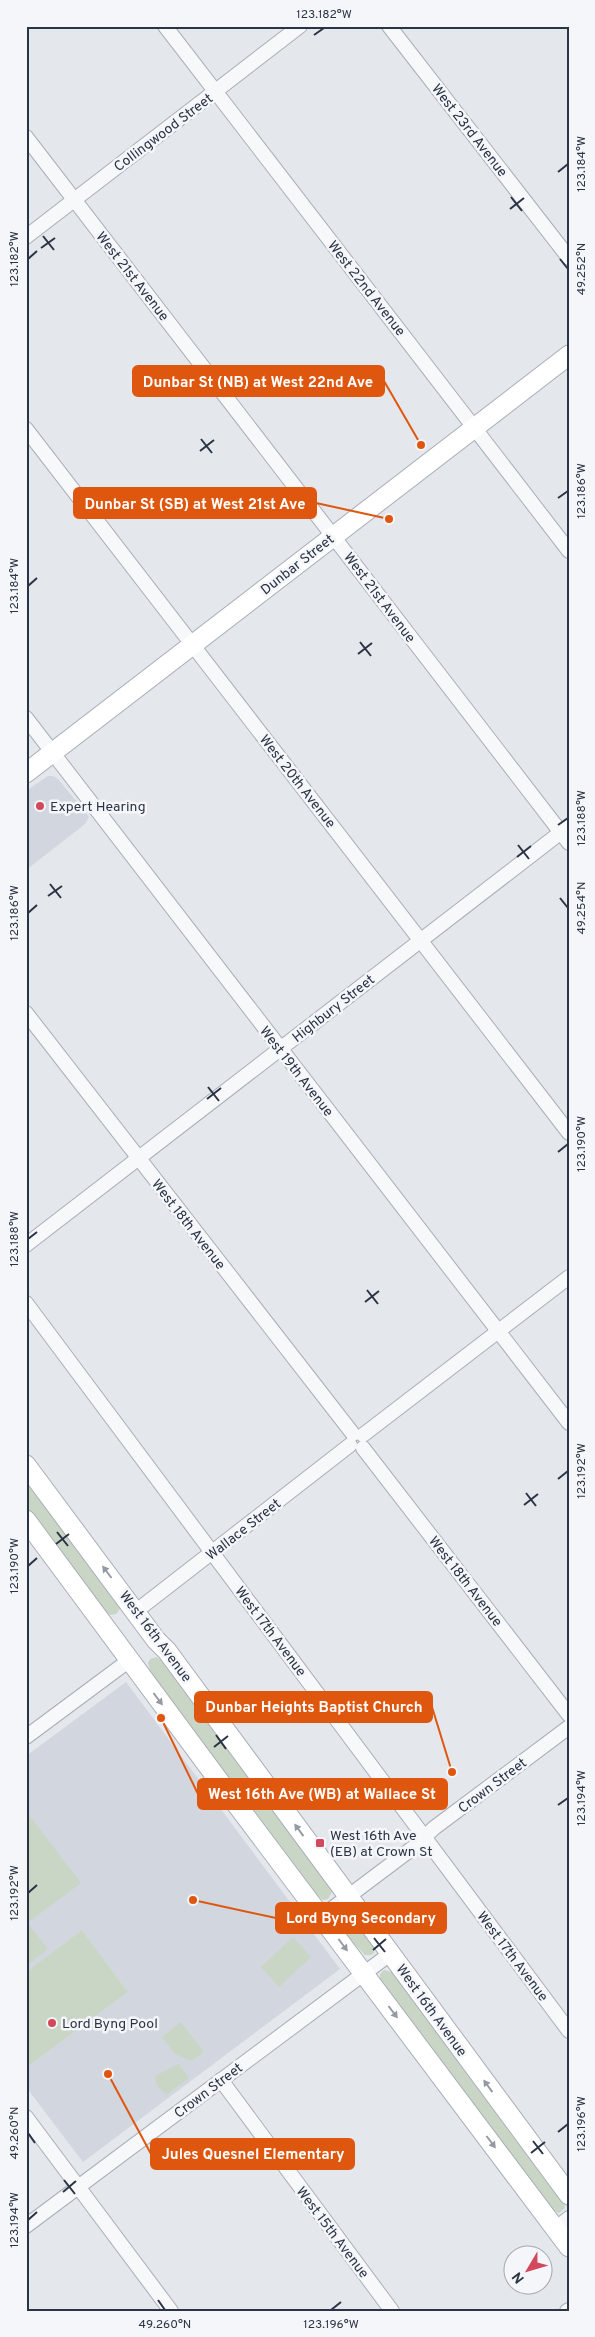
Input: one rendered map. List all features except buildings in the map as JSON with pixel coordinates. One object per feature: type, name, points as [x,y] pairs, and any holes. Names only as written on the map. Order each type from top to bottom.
[{"type":"main road","name":"Dunbar Street","points":[[26,773],[569,355]]},
{"type":"main road","name":"West 16th Avenue","points":[[26,1465],[128,1600],[135,1612],[167,1651],[569,2195]]},
{"type":"main road","points":[[26,1520],[131,1659],[144,1681],[364,1973],[562,2223],[569,2247]]},
{"type":"street","name":"West 22nd Avenue","points":[[165,26],[569,551]]},
{"type":"street","name":"Collingwood Street","points":[[26,237],[300,26]]},
{"type":"street","name":"West 23rd Avenue","points":[[389,26],[569,258]]},
{"type":"street","name":"West 21st Avenue","points":[[26,137],[333,536],[566,834]]},
{"type":"street","name":"West 20th Avenue","points":[[26,429],[569,1133]]},
{"type":"street","name":"West 19th Avenue","points":[[26,718],[569,1423]]},
{"type":"street","name":"Highbury Street","points":[[26,1245],[421,941],[566,834]]},
{"type":"street","name":"West 18th Avenue","points":[[26,1013],[569,1715]]},
{"type":"street","name":"Wallace Street","points":[[135,1612],[569,1277]]},
{"type":"street","name":"West 17th Avenue","points":[[26,1303],[569,2031]]},
{"type":"street","points":[[26,1737],[131,1659]]},
{"type":"street","name":"Crown Street","points":[[322,1917],[569,1727]]},
{"type":"street","name":"Crown Street","points":[[26,2226],[390,1954]]},
{"type":"street","name":"West 15th Avenue","points":[[221,2080],[392,2311]]},
{"type":"street","points":[[26,2117],[171,2311]]},
{"type":"shaded area","points":[[48,776],[58,779],[89,817],[85,824],[26,870],[26,791]]},
{"type":"shaded area","points":[[126,1682],[340,1969],[83,2162],[26,2087],[26,2068],[128,1992],[82,1930],[26,1972],[26,1756]]},
{"type":"green space","points":[[26,1473],[118,1596],[120,1609],[116,1614],[111,1615],[101,1610],[26,1510]]},
{"type":"green space","points":[[156,1657],[167,1663],[328,1879],[332,1892],[328,1899],[323,1900],[307,1888],[153,1681],[148,1663],[150,1659]]},
{"type":"green space","points":[[26,1811],[81,1883],[30,1921],[26,1915]]},
{"type":"green space","points":[[343,1912],[349,1913],[374,1944],[374,1953],[365,1955],[345,1934],[338,1918]]},
{"type":"green space","points":[[26,1921],[48,1949],[26,1966]]},
{"type":"green space","name":"Lord Byng Pool","points":[[82,1930],[128,1992],[26,2068],[26,1972]]},
{"type":"green space","points":[[293,1937],[311,1957],[279,1987],[261,1967]]},
{"type":"green space","points":[[384,1970],[392,1972],[564,2202],[565,2208],[559,2213],[552,2210],[380,1980],[380,1974]]},
{"type":"green space","points":[[181,2022],[204,2052],[192,2061],[175,2054],[162,2037]]},
{"type":"green space","points":[[179,2064],[189,2078],[166,2095],[157,2085],[155,2076]]},
{"type":"place","name":"Dunbar St (NB) at West 22nd Ave","points":[[421,445]]},
{"type":"place","name":"Dunbar St (SB) at West 21st Ave","points":[[389,519]]},
{"type":"place","name":"Expert Hearing","points":[[40,806]]},
{"type":"place","name":"West 16th Ave (WB) at Wallace St","points":[[161,1718]]},
{"type":"place","name":"Dunbar Heights Baptist Church","points":[[452,1772]]},
{"type":"place","name":"West 16th Ave (EB) at Crown St","points":[[320,1843]]},
{"type":"place","name":"Lord Byng Secondary","points":[[193,1900]]},
{"type":"place","name":"Lord Byng Pool","points":[[52,2023]]},
{"type":"place","name":"Jules Quesnel Elementary","points":[[108,2074]]}]
